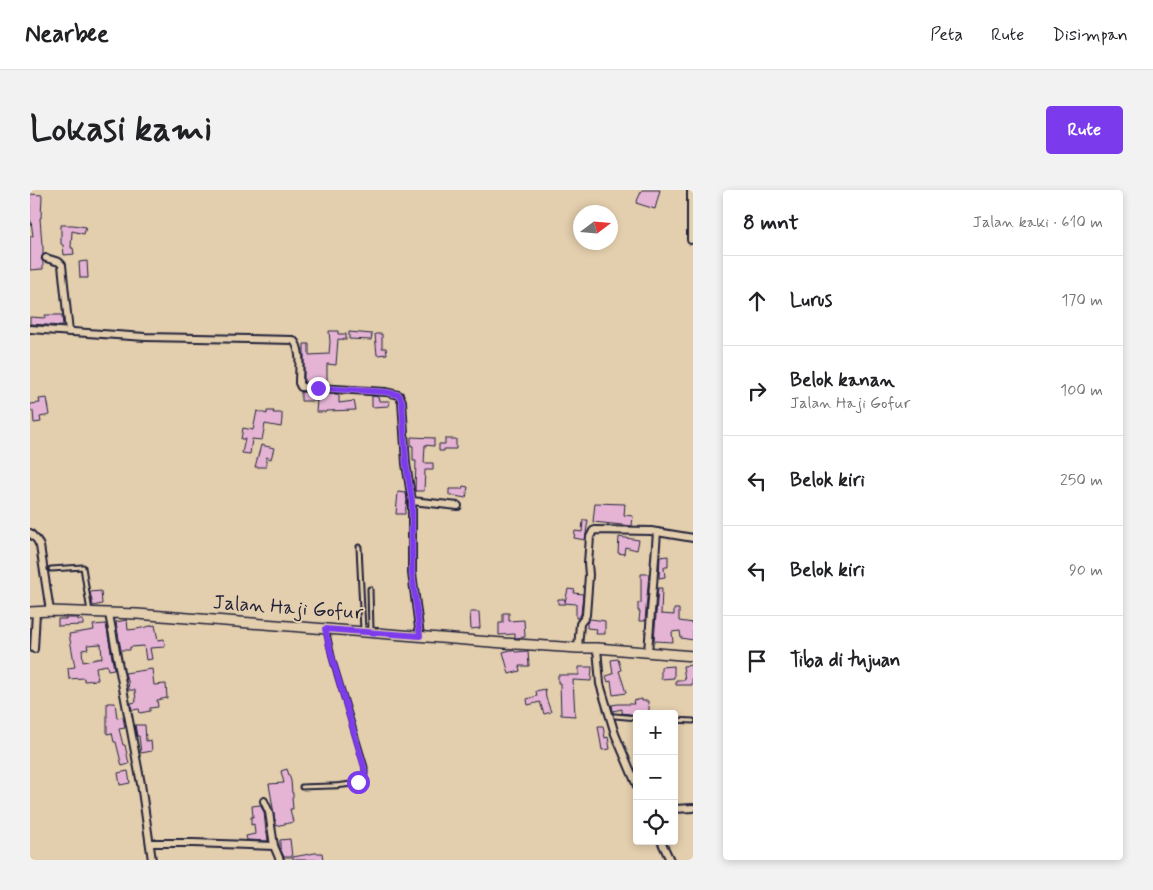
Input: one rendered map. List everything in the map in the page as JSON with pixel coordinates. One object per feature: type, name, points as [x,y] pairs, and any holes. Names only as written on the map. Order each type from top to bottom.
[{"type":"street","points":[[690,190],[691,240]]},
{"type":"street","points":[[46,258],[59,262],[62,265],[70,332]]},
{"type":"street","points":[[30,329],[146,337],[293,340],[296,341],[299,349],[299,383],[301,387],[386,392],[401,396],[406,464],[412,501],[412,573],[420,636]]},
{"type":"street","points":[[412,501],[458,506]]},
{"type":"street","points":[[578,648],[580,624],[586,618],[588,563],[592,531],[651,531],[693,538]]},
{"type":"street","points":[[648,652],[658,532]]},
{"type":"street","points":[[30,534],[37,540],[40,546],[50,611]]},
{"type":"street","points":[[33,612],[34,649]]},
{"type":"street","name":"Jalan Haji Gofur","points":[[33,612],[137,614],[693,656]]},
{"type":"street","points":[[109,614],[141,784],[152,860]]},
{"type":"street","points":[[597,648],[600,684],[616,734],[633,776]]},
{"type":"street","points":[[264,801],[270,818],[274,846],[280,860]]},
{"type":"street","points":[[678,809],[693,808]]},
{"type":"street","points":[[150,843],[274,846]]},
{"type":"street","points":[[663,845],[670,860]]},
{"type":"lane","points":[[359,547],[367,631]]},
{"type":"lane","points":[[51,569],[83,568],[90,613]]},
{"type":"lane","points":[[367,631],[370,589]]},
{"type":"lane","points":[[302,786],[358,782],[364,779],[365,774],[325,629]]},
{"type":"lane","points":[[615,716],[633,718]]},
{"type":"lane","points":[[678,720],[693,721]]},
{"type":"building","points":[[642,190],[660,190],[655,209],[636,203]]},
{"type":"building","points":[[30,194],[42,195],[40,218],[43,269],[30,270],[30,236],[33,236],[30,221]]},
{"type":"building","points":[[61,225],[86,227],[84,234],[72,231],[71,248],[73,248],[74,254],[64,255],[63,245],[61,244]]},
{"type":"building","points":[[87,261],[88,278],[80,278],[79,262]]},
{"type":"building","points":[[45,315],[62,315],[63,326],[30,324],[30,317],[45,318]]},
{"type":"building","points":[[329,331],[338,331],[338,334],[346,334],[346,340],[338,339],[336,365],[327,364],[327,381],[319,381],[319,383],[304,382],[304,344],[309,344],[309,355],[329,354]]},
{"type":"building","points":[[349,332],[372,334],[371,340],[349,339]]},
{"type":"building","points":[[375,334],[382,334],[382,348],[386,348],[387,354],[377,355]]},
{"type":"building","points":[[301,392],[339,395],[339,403],[354,401],[356,410],[316,412],[317,401],[301,401]]},
{"type":"building","points":[[372,396],[378,397],[379,401],[390,401],[389,406],[372,407]]},
{"type":"building","points":[[47,398],[50,415],[40,417],[41,422],[34,423],[33,411],[30,411],[30,405],[40,403],[39,399]]},
{"type":"building","points":[[257,411],[267,414],[267,411],[282,413],[281,427],[265,424],[262,440],[252,439],[250,454],[242,453],[245,439],[241,439],[243,428],[253,430]]},
{"type":"building","points":[[411,437],[434,438],[434,446],[425,445],[424,463],[433,463],[433,470],[425,470],[424,491],[415,491],[416,461],[413,461]]},
{"type":"building","points":[[445,439],[456,439],[456,449],[439,451],[439,444],[445,444]]},
{"type":"building","points":[[261,445],[274,448],[271,459],[266,457],[266,467],[255,467]]},
{"type":"building","points":[[463,486],[468,487],[466,498],[449,495],[449,489],[462,489]]},
{"type":"building","points":[[398,492],[406,493],[405,514],[396,514]]},
{"type":"building","points":[[595,503],[625,504],[624,515],[633,516],[632,526],[593,522]]},
{"type":"building","points":[[583,520],[588,520],[585,540],[574,538],[575,531],[582,532]]},
{"type":"building","points":[[619,537],[639,540],[637,550],[625,547],[624,554],[618,553]]},
{"type":"building","points":[[668,556],[668,567],[664,567],[665,577],[659,578],[660,557]]},
{"type":"building","points":[[641,574],[649,574],[645,621],[639,621],[640,611],[638,611],[638,603],[641,603]]},
{"type":"building","points":[[658,588],[662,588],[661,614],[674,615],[674,609],[679,609],[679,621],[693,623],[693,640],[681,638],[680,631],[672,632],[673,642],[654,641]]},
{"type":"building","points":[[568,589],[575,590],[574,593],[583,594],[581,614],[578,618],[576,618],[576,604],[558,604],[558,599],[565,599],[565,602]]},
{"type":"building","points":[[101,591],[102,604],[93,606],[90,592]]},
{"type":"building","points":[[470,612],[479,612],[480,628],[471,629]]},
{"type":"building","points":[[503,613],[509,613],[509,621],[524,620],[525,637],[515,638],[515,634],[499,635],[499,623],[503,623]]},
{"type":"building","points":[[58,619],[83,620],[83,625],[58,626]]},
{"type":"building","points":[[590,619],[605,621],[605,634],[596,634],[597,629],[587,628],[587,623]]},
{"type":"building","points":[[127,620],[128,630],[155,625],[158,640],[164,639],[165,647],[150,648],[152,659],[146,660],[144,646],[130,647],[130,650],[121,650],[116,622]]},
{"type":"building","points":[[106,624],[114,669],[108,670],[107,665],[96,667],[98,680],[84,681],[84,678],[69,679],[68,668],[75,667],[69,634],[94,630],[93,625]],"holes":[[[101,644],[102,658],[83,662],[82,650],[88,649],[87,645]]]},
{"type":"building","points":[[511,650],[515,652],[528,651],[529,666],[519,666],[520,671],[509,674],[503,652]]},
{"type":"building","points":[[618,659],[621,670],[619,671],[626,693],[613,695],[611,681],[608,682],[606,676],[613,674],[611,660]]},
{"type":"building","points":[[693,665],[692,685],[676,685],[676,680],[685,680],[683,666]]},
{"type":"building","points":[[674,666],[674,678],[661,679],[661,667]]},
{"type":"building","points":[[579,667],[592,667],[591,681],[573,680],[575,716],[561,715],[558,675],[579,675]]},
{"type":"building","points":[[152,669],[154,685],[166,684],[167,698],[157,700],[158,707],[150,708],[150,711],[140,713],[139,709],[132,710],[131,703],[136,702],[135,690],[129,690],[125,673]]},
{"type":"building","points":[[545,689],[551,712],[544,714],[540,702],[528,705],[527,699],[537,696],[536,691]]},
{"type":"building","points":[[642,699],[642,701],[648,701],[649,710],[633,710],[633,714],[622,713],[622,709],[613,711],[612,705],[634,704],[633,701]]},
{"type":"building","points":[[107,703],[115,703],[117,718],[123,717],[125,728],[119,729],[129,764],[122,766],[112,733],[107,734]]},
{"type":"building","points":[[135,725],[145,725],[146,741],[151,740],[152,751],[141,753],[139,736],[137,736]]},
{"type":"building","points":[[598,726],[603,726],[605,738],[608,737],[610,749],[602,750]]},
{"type":"building","points":[[287,769],[293,793],[293,809],[290,809],[293,822],[276,826],[269,784],[284,783],[281,771]]},
{"type":"building","points":[[128,771],[130,783],[120,785],[118,773]]},
{"type":"building","points":[[260,805],[264,812],[268,841],[247,840],[246,836],[255,834],[254,824],[251,825],[251,817],[253,817],[252,806]]},
{"type":"building","points":[[290,839],[292,857],[284,857],[280,848],[280,840]]},
{"type":"building","points":[[322,853],[323,860],[293,860],[293,857]]},
{"type":"route","points":[[318,388],[386,392],[397,394],[402,398],[406,464],[412,501],[412,573],[420,636],[325,629],[364,767],[364,779],[358,782]]}]
